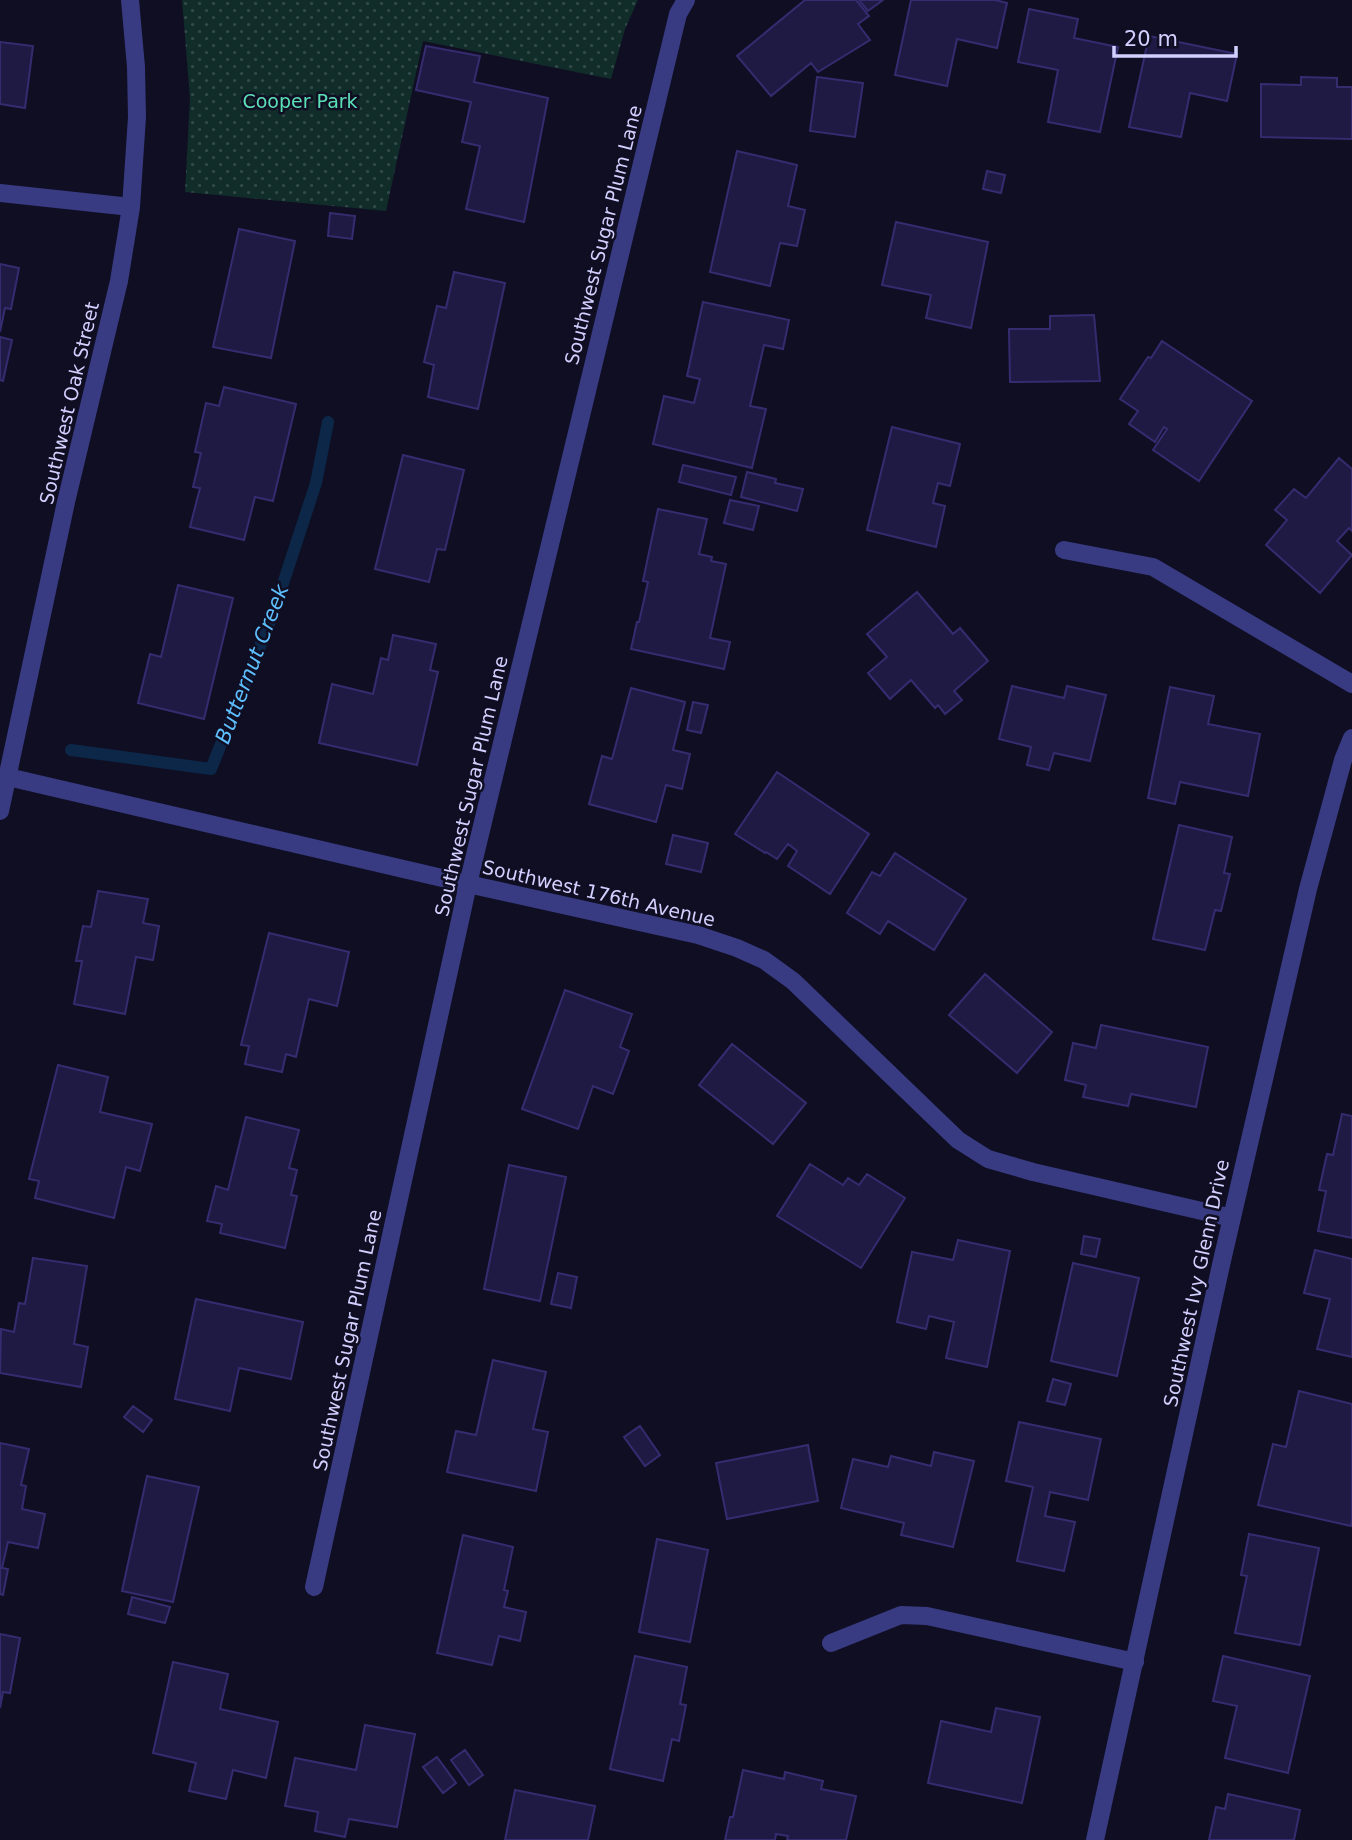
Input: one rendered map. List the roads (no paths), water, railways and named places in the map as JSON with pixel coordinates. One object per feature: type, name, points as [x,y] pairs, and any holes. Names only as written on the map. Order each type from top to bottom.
[{"type":"street","name":"Southwest Oak Street","points":[[0,811],[66,502],[120,281],[131,207],[137,117],[130,0]]},
{"type":"street","name":"Southwest Sugar Plum Lane","points":[[314,1587],[468,884],[678,14],[686,0]]},
{"type":"street","points":[[0,193],[131,207]]},
{"type":"street","points":[[1064,550],[1153,567],[1352,684]]},
{"type":"street","name":"Southwest Ivy Glenn Drive","points":[[1095,1840],[1232,1218],[1308,890],[1343,760],[1352,738]]},
{"type":"street","name":"Southwest 176th Avenue","points":[[8,777],[698,935],[737,948],[764,960],[793,981],[958,1140],[988,1159],[1232,1218]]},
{"type":"street","points":[[831,1643],[901,1615],[927,1616],[1135,1662]]},
{"type":"waterway","name":"Butternut Creek","points":[[71,750],[211,769],[273,614],[316,483],[328,422]]},
{"type":"park label","name":"Cooper Park","points":[[300,101]]}]
